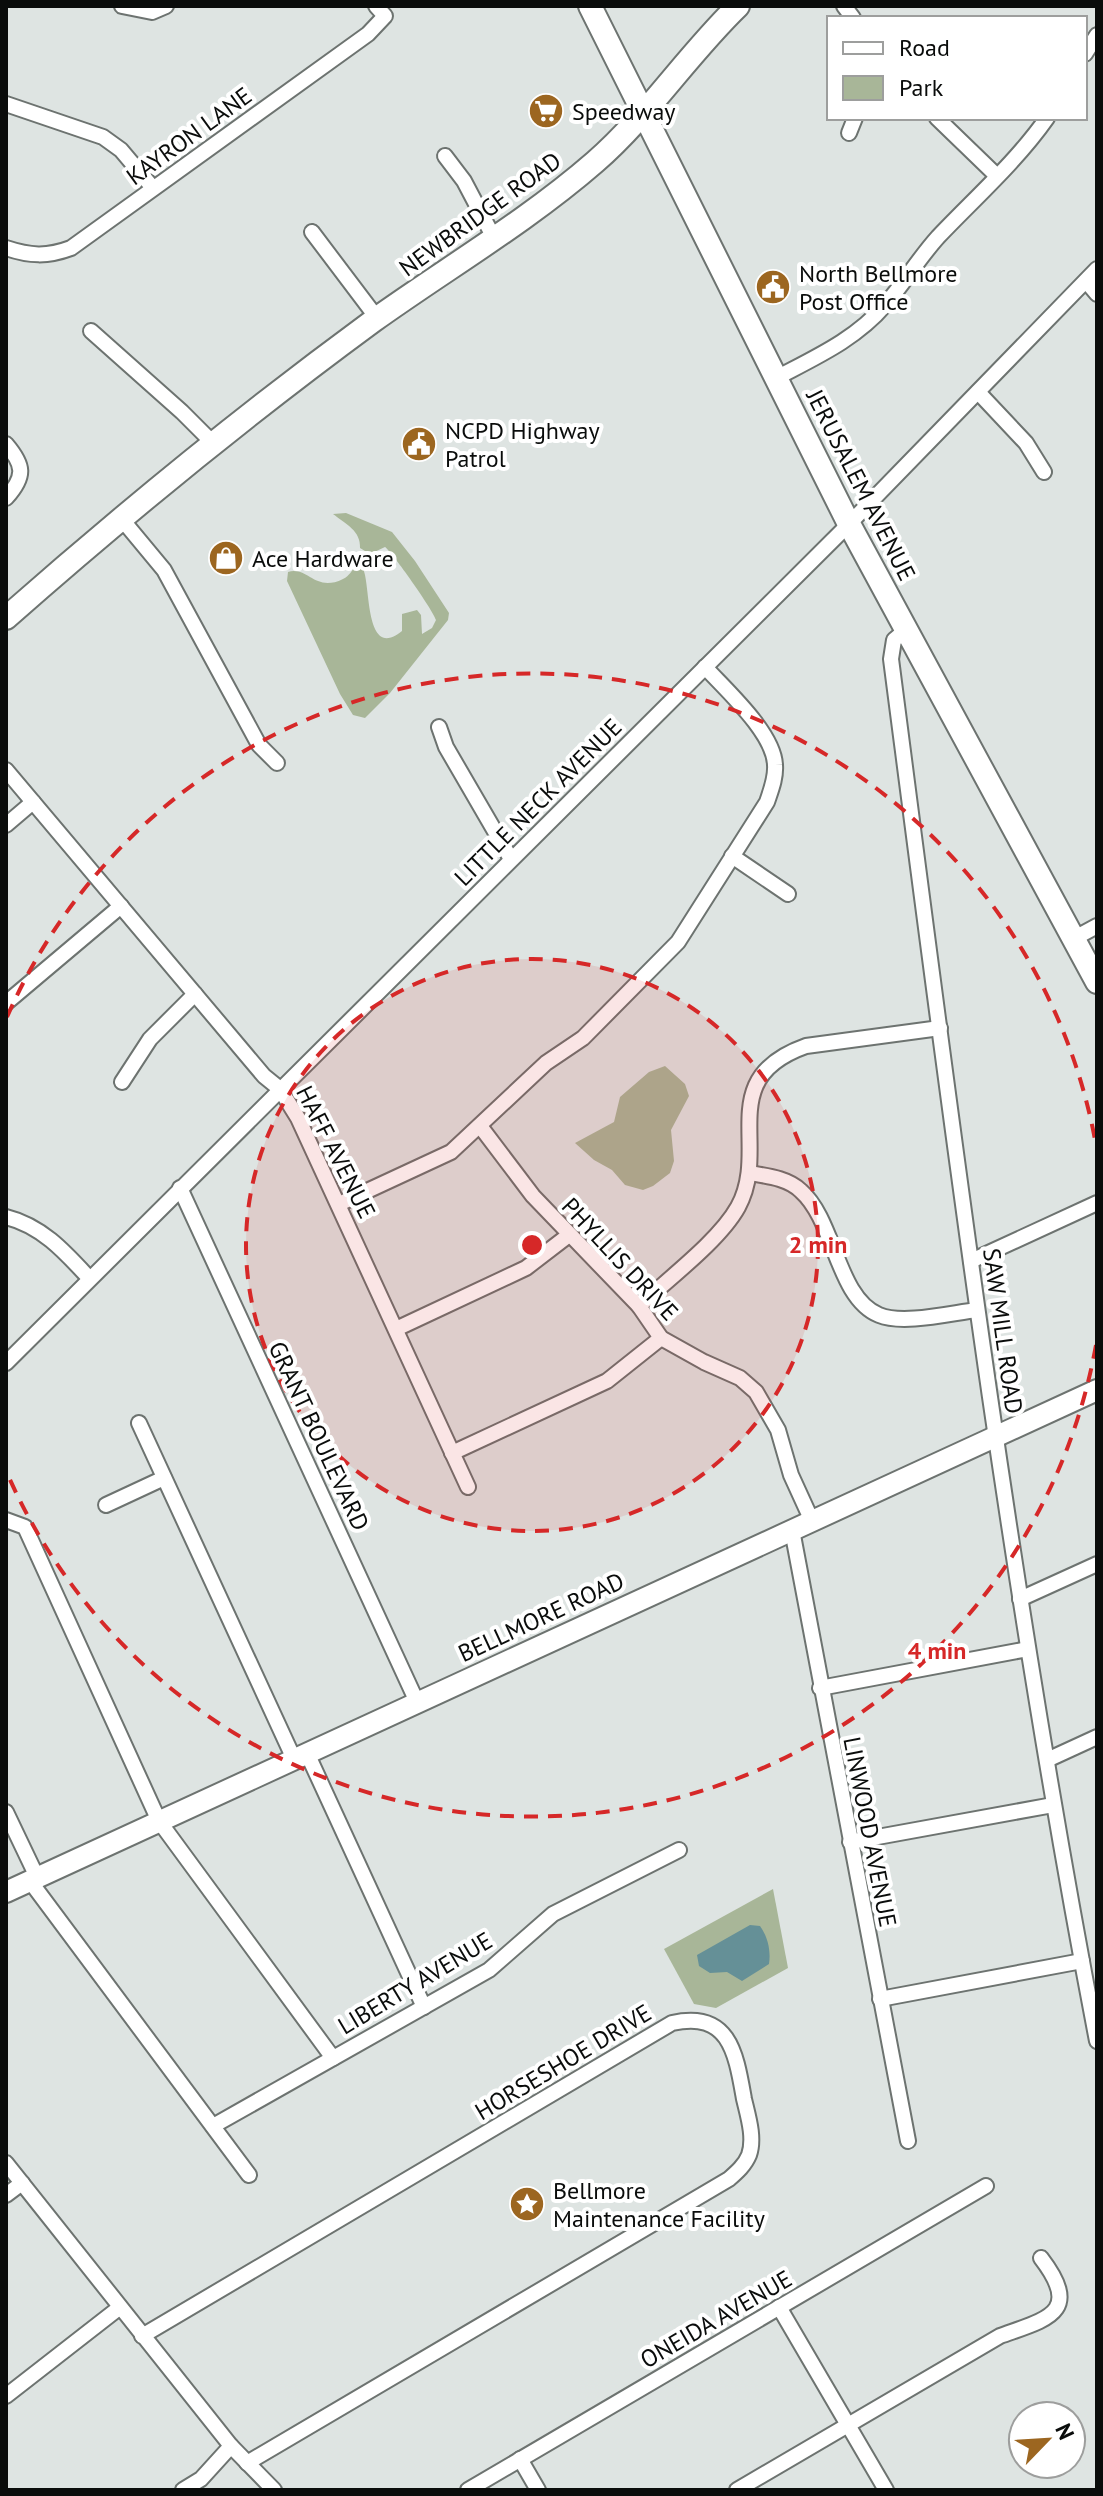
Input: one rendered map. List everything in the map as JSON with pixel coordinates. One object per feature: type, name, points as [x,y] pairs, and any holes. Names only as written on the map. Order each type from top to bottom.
[{"type":"main road","name":"JERUSALEM AVENUE","points":[[590,6],[849,524],[1097,982]]},
{"type":"main road","name":"NEWBRIDGE ROAD","points":[[6,618],[120,517],[212,442],[377,318],[540,206],[597,161],[738,6]]},
{"type":"main road","name":"BELLMORE ROAD","points":[[6,1892],[1097,1390]]},
{"type":"street","points":[[122,6],[152,12],[166,6]]},
{"type":"street","name":"KAYRON LANE","points":[[6,248],[44,256],[71,248],[368,34],[380,11]]},
{"type":"street","points":[[6,104],[114,143],[153,188]]},
{"type":"street","points":[[849,133],[854,120]]},
{"type":"street","points":[[939,120],[997,176]]},
{"type":"street","points":[[778,377],[839,345],[884,307],[936,240],[1045,120]]},
{"type":"street","points":[[445,156],[464,181],[494,238]]},
{"type":"street","points":[[312,232],[377,318]]},
{"type":"street","name":"LITTLE NECK AVENUE","points":[[6,1363],[849,524],[1097,269]]},
{"type":"street","points":[[1086,281],[1097,294]]},
{"type":"street","points":[[91,331],[212,442]]},
{"type":"street","points":[[978,392],[1026,443],[1044,472]]},
{"type":"street","points":[[6,444],[21,463],[15,487],[6,498]]},
{"type":"street","points":[[120,517],[164,570],[259,745],[277,763]]},
{"type":"street","name":"SAW MILL ROAD","points":[[906,630],[894,640],[891,659],[994,1436],[1053,1805],[1097,2041]]},
{"type":"street","points":[[339,1204],[451,1152],[546,1063],[583,1038],[678,942],[767,802],[774,780],[775,764],[767,740],[705,667]]},
{"type":"street","points":[[439,727],[446,747],[511,859]]},
{"type":"street","name":"HAFF AVENUE","points":[[6,770],[264,1076],[280,1089],[298,1118],[339,1204],[468,1487]]},
{"type":"street","points":[[6,825],[33,802]]},
{"type":"street","points":[[732,856],[788,894]]},
{"type":"street","points":[[6,1003],[121,906]]},
{"type":"street","points":[[1073,939],[1097,926]]},
{"type":"street","points":[[122,1082],[150,1039],[195,994]]},
{"type":"street","points":[[639,1306],[733,1216],[749,1173],[748,1110],[755,1087],[773,1063],[789,1052],[806,1046],[940,1028]]},
{"type":"street","name":"PHYLLIS DRIVE","points":[[480,1126],[533,1196],[639,1306],[661,1338],[740,1378],[756,1392],[778,1430],[791,1475],[812,1521]]},
{"type":"street","points":[[749,1173],[776,1177],[801,1190],[814,1206],[849,1280],[866,1308],[881,1316],[901,1319],[977,1310]]},
{"type":"street","name":"GRANT BOULEVARD","points":[[180,1188],[417,1702]]},
{"type":"street","points":[[971,1261],[1097,1203]]},
{"type":"street","points":[[6,1217],[42,1232],[89,1278]]},
{"type":"street","points":[[396,1329],[526,1268],[569,1235]]},
{"type":"street","points":[[452,1453],[607,1381],[661,1338]]},
{"type":"street","points":[[139,1423],[424,2007]]},
{"type":"street","points":[[106,1505],[164,1478]]},
{"type":"street","points":[[6,1520],[25,1527],[159,1821],[333,2058]]},
{"type":"street","name":"LINWOOD AVENUE","points":[[792,1530],[908,2141]]},
{"type":"street","points":[[1020,1599],[1097,1564]]},
{"type":"street","points":[[820,1688],[1028,1649]]},
{"type":"street","points":[[1047,1760],[1097,1737]]},
{"type":"street","points":[[850,1842],[1053,1805]]},
{"type":"street","points":[[6,1812],[33,1879],[249,2175]]},
{"type":"street","name":"LIBERTY AVENUE","points":[[213,2126],[489,1970],[553,1914],[679,1850]]},
{"type":"street","points":[[880,1999],[1082,1961]]},
{"type":"street","name":"HORSESHOE DRIVE","points":[[142,2336],[672,2023],[691,2019],[709,2023],[727,2036],[736,2056],[751,2135],[750,2154],[729,2179],[247,2463]]},
{"type":"street","points":[[6,2163],[231,2446],[274,2490]]},
{"type":"street","points":[[6,2195],[22,2183]]},
{"type":"street","name":"ONEIDA AVENUE","points":[[468,2490],[986,2186]]},
{"type":"street","points":[[737,2490],[1000,2336],[1047,2319],[1058,2308],[1060,2296],[1055,2276],[1041,2258]]},
{"type":"street","points":[[779,2307],[886,2490]]},
{"type":"street","points":[[6,2396],[119,2308]]},
{"type":"street","points":[[183,2490],[201,2479],[231,2446]]},
{"type":"street","points":[[520,2459],[538,2490]]},
{"type":"green space","points":[[346,513],[392,532],[449,613],[448,620],[390,693],[365,718],[353,715],[340,694],[287,581],[288,572],[295,571],[325,583],[345,578],[357,566],[363,569],[371,617],[381,636],[390,638],[402,631],[402,614],[417,610],[421,615],[422,634],[432,628],[436,620],[389,551],[385,547],[370,554],[360,548],[355,532],[333,514]]},
{"type":"green space","points":[[665,1066],[685,1084],[689,1096],[671,1130],[674,1161],[670,1173],[643,1190],[625,1185],[612,1170],[594,1160],[575,1143],[614,1122],[620,1097],[649,1072]]},
{"type":"green space","points":[[773,1889],[788,1968],[716,2008],[694,2004],[664,1949]]},
{"type":"water","points":[[750,1925],[760,1926],[765,1935],[769,1964],[742,1981],[727,1972],[710,1973],[699,1966],[697,1955]]},
{"type":"place","name":"Speedway","points":[[546,111]]},
{"type":"place","name":"North Bellmore Post Office","points":[[773,287]]},
{"type":"place","name":"NCPD Highway Patrol","points":[[419,444]]},
{"type":"place","name":"Ace Hardware","points":[[226,558]]},
{"type":"place","name":"Bellmore Maintenance Facility","points":[[527,2204]]}]
